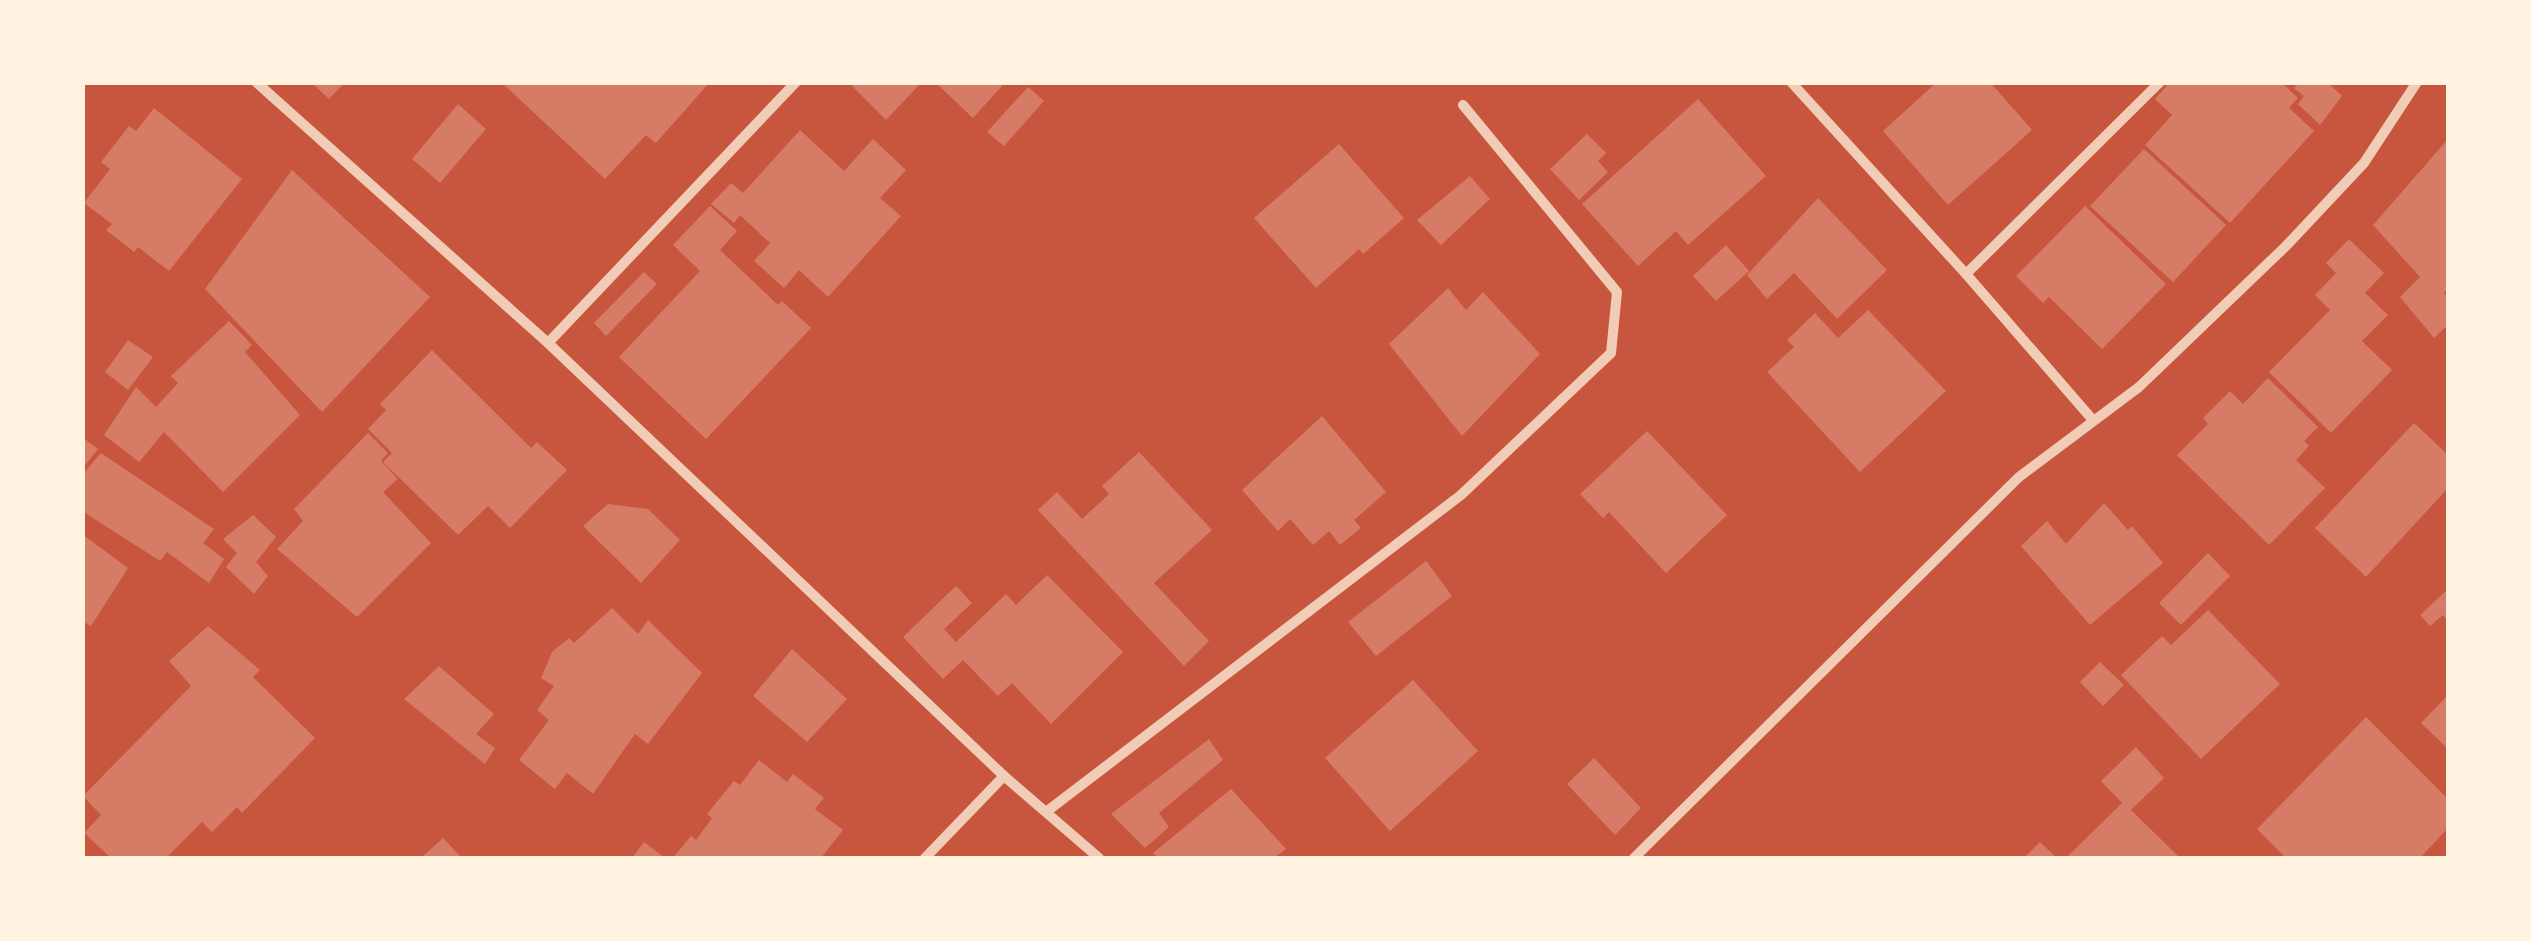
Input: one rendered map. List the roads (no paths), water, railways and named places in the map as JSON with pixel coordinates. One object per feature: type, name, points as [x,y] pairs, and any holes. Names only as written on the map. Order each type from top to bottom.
[{"type":"street","points":[[256,82],[548,342],[1004,776],[1099,858]]},
{"type":"street","points":[[548,342],[796,82]]},
{"type":"street","points":[[1792,82],[2092,419]]},
{"type":"street","points":[[1966,274],[2160,82]]},
{"type":"street","points":[[1634,858],[2019,476],[2139,387],[2286,246],[2364,163],[2417,82]]},
{"type":"street","points":[[1046,812],[1461,495],[1612,354],[1617,292],[1463,105]]},
{"type":"street","points":[[925,858],[1004,776]]}]
